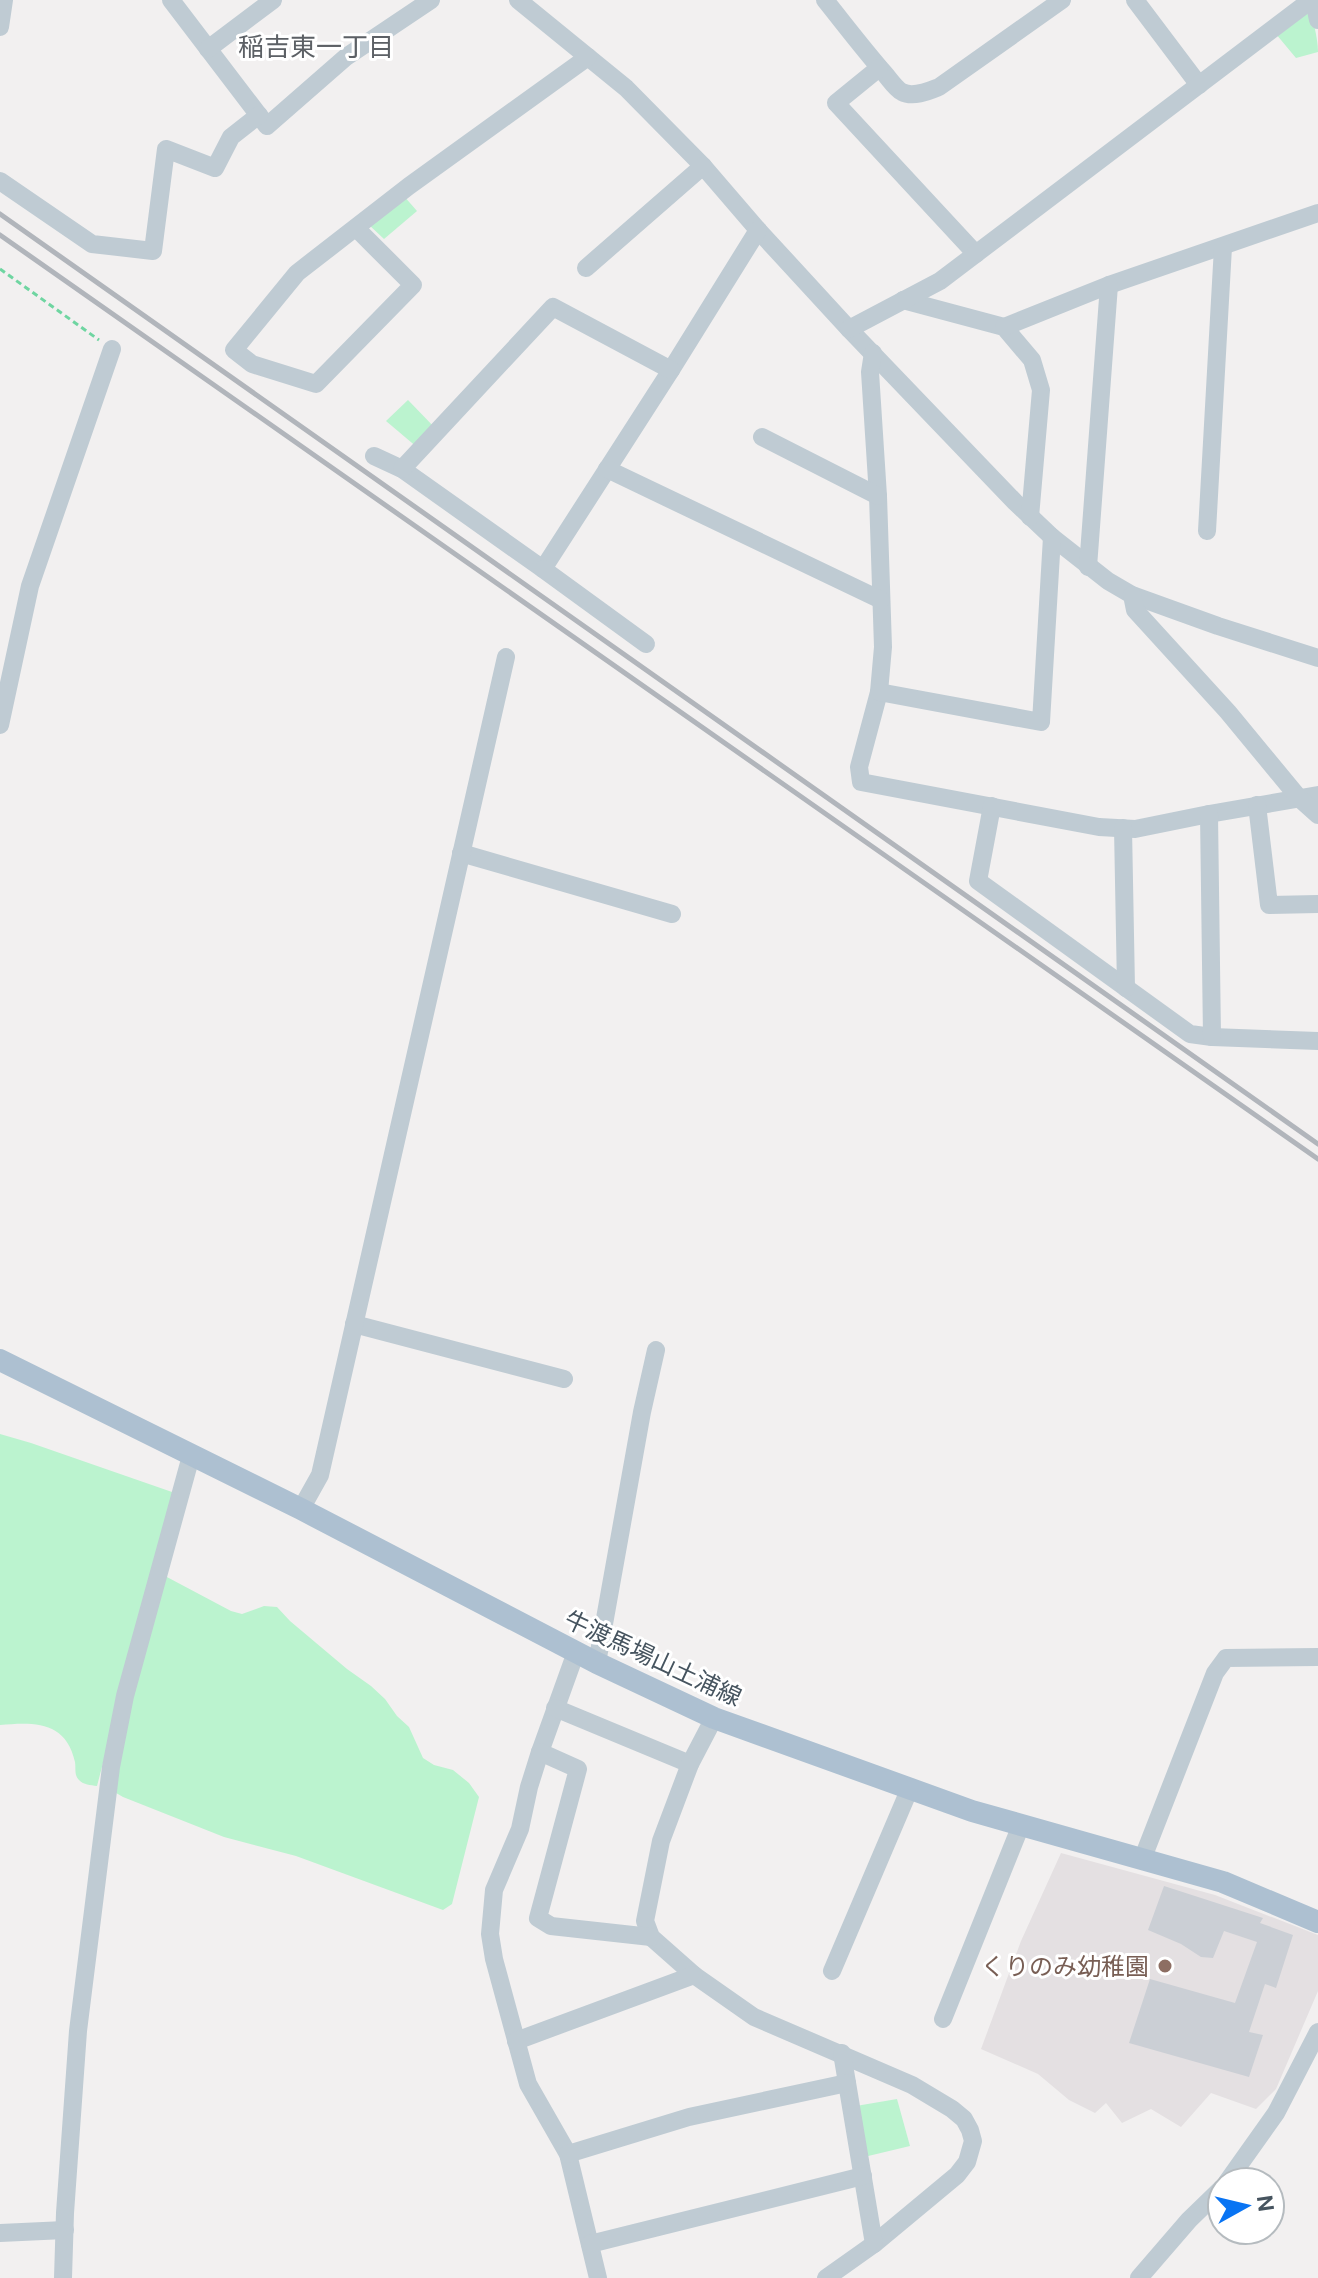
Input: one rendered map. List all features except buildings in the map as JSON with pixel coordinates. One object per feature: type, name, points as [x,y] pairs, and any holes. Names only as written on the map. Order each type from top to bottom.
[{"type":"main road","name":"牛渡馬場山土浦線","points":[[0,1360],[301,1509],[597,1663],[714,1718],[972,1811],[1223,1882],[1318,1922]]},
{"type":"street","points":[[0,27],[4,0]]},
{"type":"street","points":[[171,0],[267,126],[346,57],[431,0]]},
{"type":"street","points":[[208,49],[273,0]]},
{"type":"street","points":[[518,0],[626,88],[703,166],[849,329],[1030,517],[1088,567],[1132,595],[1318,658]]},
{"type":"street","points":[[825,0],[879,68],[904,93],[917,94],[939,87],[1062,0]]},
{"type":"street","points":[[1135,0],[1199,85]]},
{"type":"street","points":[[849,329],[940,281],[1312,0],[1318,20]]},
{"type":"street","points":[[356,228],[413,285],[316,384],[252,364],[234,350],[297,273],[356,228],[588,57]]},
{"type":"street","points":[[879,68],[836,103],[976,254]]},
{"type":"street","points":[[0,181],[92,244],[153,251],[166,149],[215,168],[231,137],[259,115]]},
{"type":"street","points":[[586,268],[703,166]]},
{"type":"street","points":[[1004,327],[1109,285],[1318,213]]},
{"type":"street","points":[[543,569],[758,230]]},
{"type":"street","points":[[1207,531],[1223,247]]},
{"type":"street","points":[[1088,567],[1109,285]]},
{"type":"street","points":[[903,300],[1004,327],[1032,360],[1041,390],[1030,517]]},
{"type":"street","points":[[402,469],[553,307],[671,370]]},
{"type":"street","points":[[0,725],[30,586],[112,349]]},
{"type":"street","points":[[873,353],[870,372],[883,647],[879,692],[859,767],[861,782],[1099,827],[1135,829],[1318,795]]},
{"type":"street","points":[[762,437],[878,496]]},
{"type":"street","points":[[374,456],[402,469],[646,644]]},
{"type":"street","points":[[607,469],[881,600]]},
{"type":"street","points":[[879,692],[1041,722],[1052,537]]},
{"type":"street","points":[[1132,595],[1135,610],[1228,712],[1299,798],[1318,815]]},
{"type":"street","points":[[301,1509],[320,1475],[506,657]]},
{"type":"street","points":[[1257,805],[1269,905],[1318,904]]},
{"type":"street","points":[[992,806],[978,881],[1126,988],[1190,1034],[1318,1041]]},
{"type":"street","points":[[1209,814],[1212,1037]]},
{"type":"street","points":[[1123,828],[1126,988]]},
{"type":"street","points":[[461,853],[672,914]]},
{"type":"street","points":[[354,1324],[564,1379]]},
{"type":"street","points":[[597,1663],[656,1350]]},
{"type":"street","points":[[63,2278],[78,2031],[111,1767],[125,1696],[191,1456]]},
{"type":"street","points":[[576,1652],[540,1752],[520,1829],[494,1890],[490,1934],[528,2084],[568,2154],[598,2278]]},
{"type":"street","points":[[1142,1860],[1215,1673],[1226,1658],[1318,1657]]},
{"type":"street","points":[[555,1708],[690,1764]]},
{"type":"street","points":[[714,1718],[690,1764],[661,1841],[645,1921],[651,1937],[694,1975],[754,2017],[912,2085],[952,2109],[964,2119],[973,2141],[967,2162],[957,2175],[874,2244],[826,2278]]},
{"type":"street","points":[[540,1752],[578,1769],[538,1918],[551,1926],[651,1937]]},
{"type":"street","points":[[832,1971],[910,1788]]},
{"type":"street","points":[[943,2019],[1021,1825]]},
{"type":"street","points":[[516,2041],[694,1975]]},
{"type":"street","points":[[1238,2166],[1276,2113],[1318,2032]]},
{"type":"street","points":[[842,2053],[874,2244]]},
{"type":"street","points":[[568,2154],[689,2117],[847,2083]]},
{"type":"street","points":[[590,2244],[863,2176]]},
{"type":"street","points":[[1139,2278],[1206,2204]]},
{"type":"street","points":[[0,2233],[65,2230]]},
{"type":"path","points":[[0,269],[112,349]]},
{"type":"shaded area","name":"くりのみ幼稚園","points":[[1061,1853],[1215,1895],[1318,1935],[1318,1991],[1276,2089],[1256,2109],[1211,2093],[1181,2127],[1151,2109],[1122,2123],[1106,2103],[1095,2113],[1069,2100],[1038,2074],[981,2049],[1021,1941]]},
{"type":"green space","points":[[1311,4],[1318,52],[1296,58],[1276,34]]},
{"type":"green space","points":[[403,195],[417,211],[384,239],[367,223]]},
{"type":"green space","points":[[408,400],[436,429],[418,448],[386,421]]},
{"type":"green space","points":[[0,1434],[172,1492],[97,1786],[85,1784],[77,1778],[71,1749],[56,1731],[36,1725],[0,1725]]},
{"type":"green space","points":[[165,1576],[231,1611],[242,1614],[264,1606],[277,1607],[385,1699],[409,1727],[423,1758],[434,1765],[453,1770],[469,1783],[479,1797],[452,1904],[443,1910],[296,1856],[224,1837],[111,1790],[129,1692]]},
{"type":"green space","points":[[897,2099],[910,2146],[864,2157],[856,2106]]},
{"type":"railway","points":[[0,214],[1318,1144]]},
{"type":"railway","points":[[0,235],[1318,1159]]},
{"type":"place","name":"くりのみ幼稚園","points":[[1165,1966]]},
{"type":"district","name":"稲吉東一丁目","points":[[316,47]]}]
